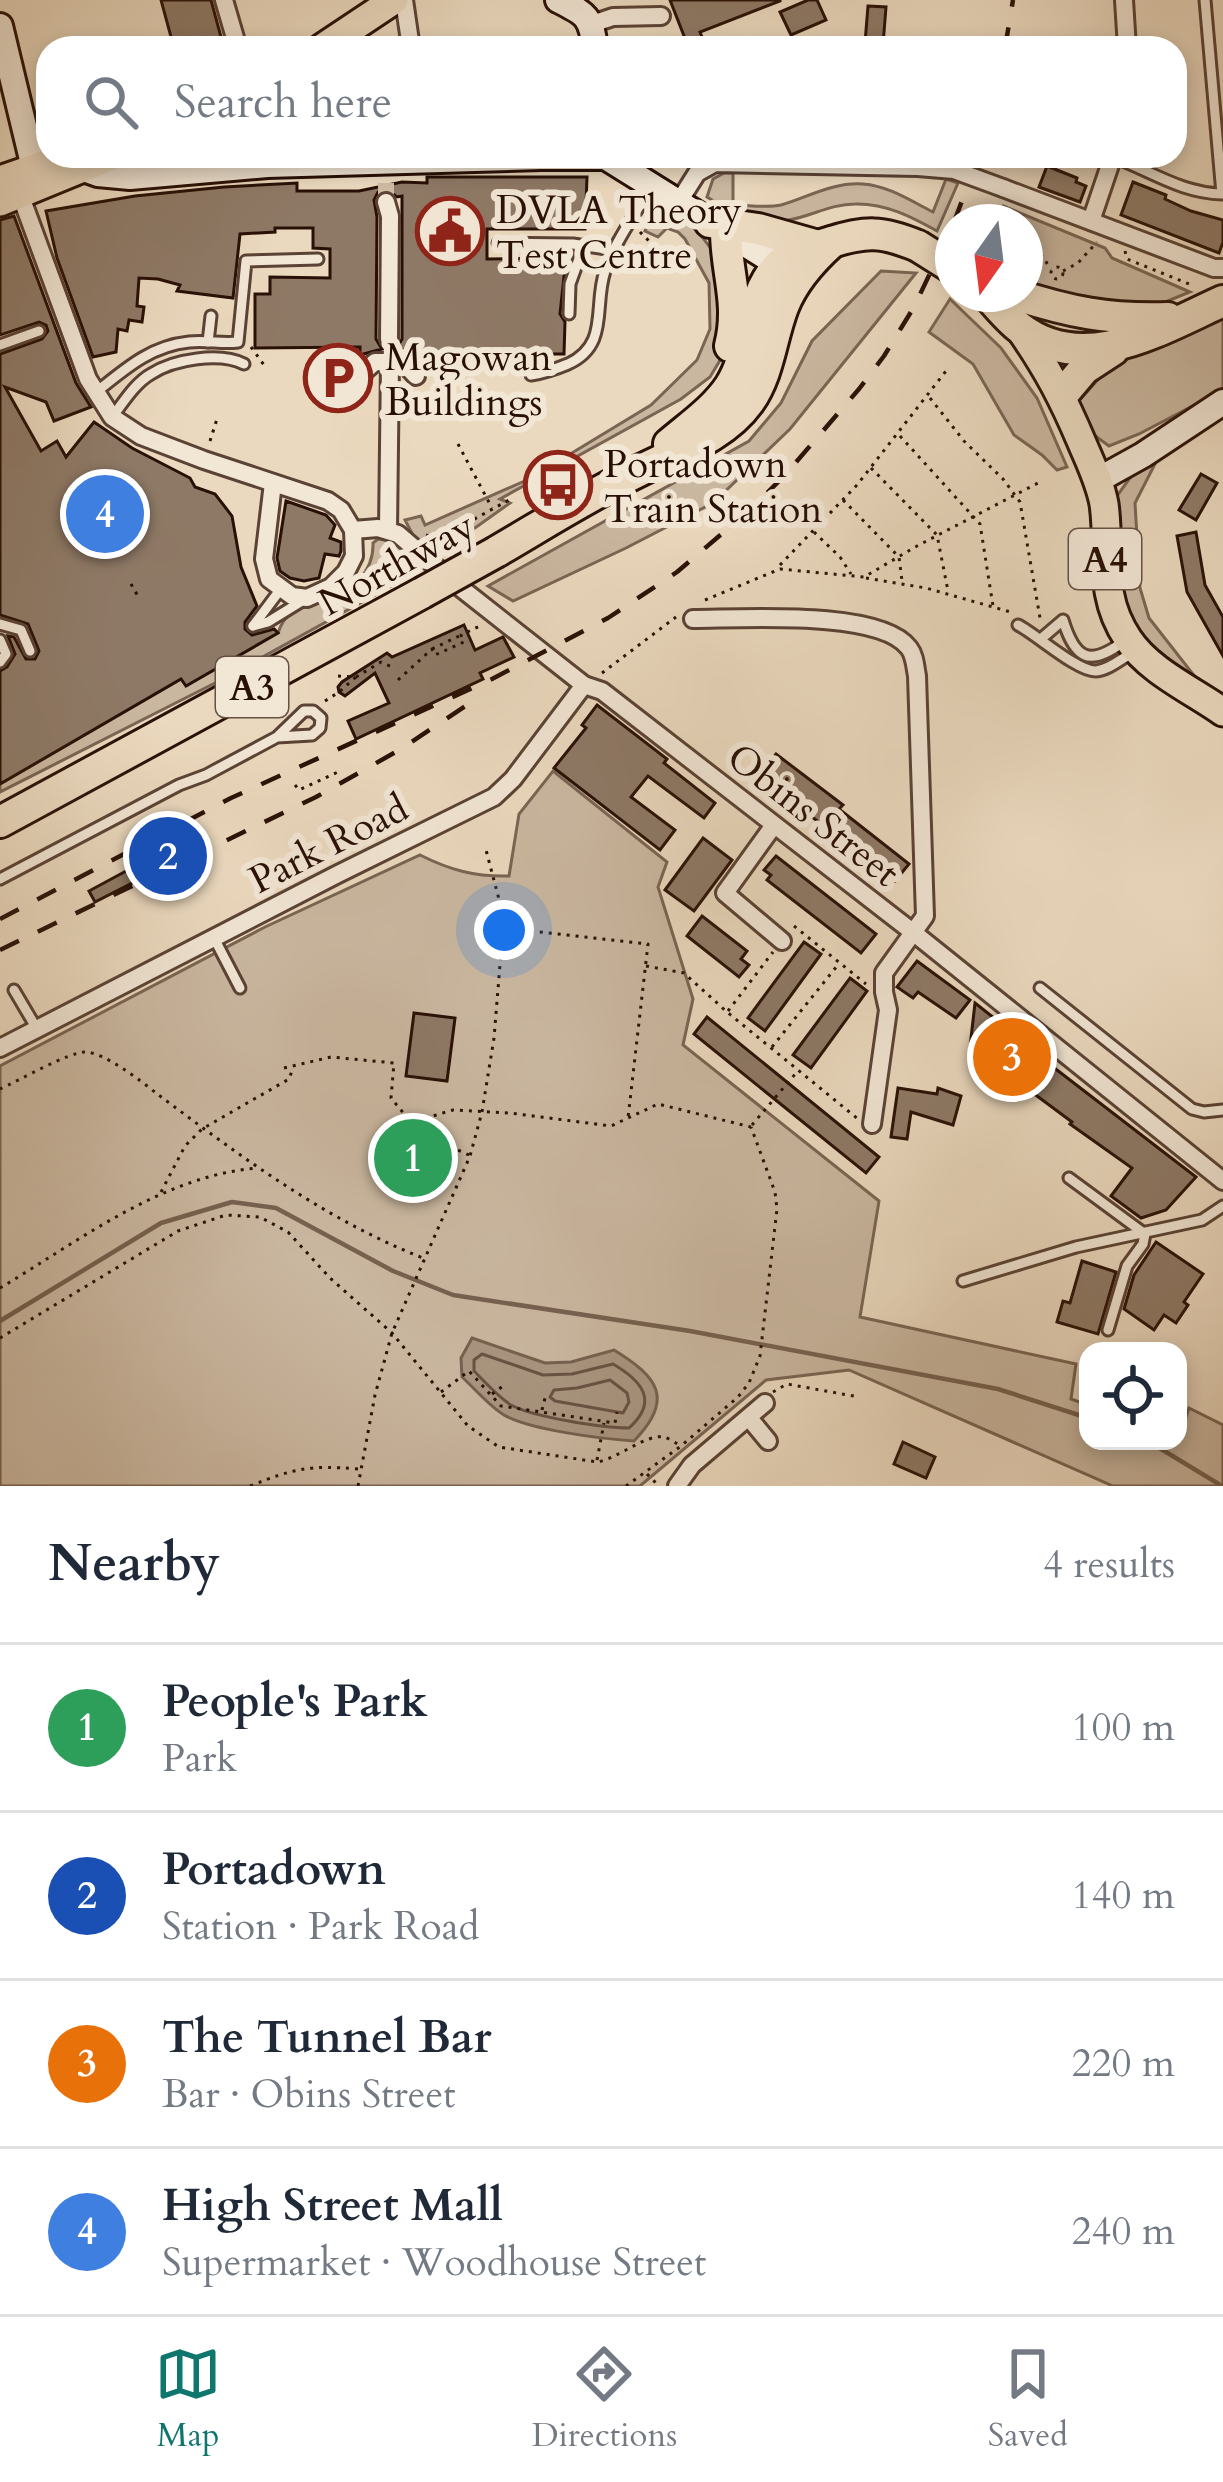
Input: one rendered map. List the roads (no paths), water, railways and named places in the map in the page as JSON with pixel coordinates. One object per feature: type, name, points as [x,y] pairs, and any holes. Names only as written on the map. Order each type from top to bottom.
[{"type":"highway","points":[[645,464],[672,417],[709,385],[726,360],[736,303],[718,226],[758,229],[824,246],[860,233],[889,234],[935,257]]},
{"type":"highway","name":"Northway","points":[[0,822],[496,552],[645,464],[722,429],[749,402],[767,364],[788,271],[824,246]]},
{"type":"highway","points":[[1061,395],[1084,369],[1118,346],[1186,317],[1211,295]]},
{"type":"highway","points":[[1043,303],[1112,318],[1186,317]]},
{"type":"highway","points":[[1004,312],[1037,345],[1088,351],[1118,346]]},
{"type":"main road","points":[[340,36],[394,0]]},
{"type":"main road","points":[[6,192],[34,168]]},
{"type":"main road","points":[[6,192],[62,168]]},
{"type":"main road","points":[[1037,345],[1068,311]]},
{"type":"main road","name":"A4","points":[[1037,345],[1098,480],[1104,506],[1105,570],[1114,612],[1132,644]]},
{"type":"main road","points":[[1132,644],[1151,663],[1223,712]]},
{"type":"street","points":[[224,0],[234,36]]},
{"type":"street","points":[[404,0],[409,36]]},
{"type":"street","points":[[558,0],[587,16],[593,36],[613,17],[661,16]]},
{"type":"street","points":[[1124,0],[1126,36]]},
{"type":"street","points":[[0,26],[34,168]]},
{"type":"street","points":[[87,168],[130,178],[170,168]]},
{"type":"street","points":[[306,168],[386,182],[408,168]]},
{"type":"street","points":[[622,168],[788,271]]},
{"type":"street","points":[[678,203],[697,173],[707,168]]},
{"type":"street","points":[[946,168],[1219,268]]},
{"type":"street","points":[[1105,227],[1112,168]]},
{"type":"street","points":[[386,182],[389,339]]},
{"type":"street","points":[[6,192],[95,393],[112,417],[140,436],[328,501],[341,510],[353,530],[354,556],[331,587],[307,598],[292,596],[269,579],[264,559],[273,482]]},
{"type":"street","points":[[360,375],[375,362],[403,362],[416,376]]},
{"type":"street","points":[[353,530],[388,530],[389,362]]},
{"type":"street","points":[[1098,480],[1223,402]]},
{"type":"street","name":"Obins Street","points":[[388,530],[584,685],[602,691],[914,933],[1223,1181]]},
{"type":"street","points":[[691,613],[848,623],[896,637],[914,658],[926,916],[884,973],[888,1010],[872,1124]]},
{"type":"street","name":"Park Road","points":[[0,1048],[494,797],[584,685]]},
{"type":"street","points":[[774,825],[725,893],[782,940]]},
{"type":"street","points":[[677,1486],[692,1466],[765,1403]]},
{"type":"street","points":[[749,1418],[768,1441]]},
{"type":"lane","points":[[1143,168],[1196,194],[1222,193],[1205,0]]},
{"type":"lane","points":[[531,375],[585,354],[596,336],[603,277],[613,250],[651,186]]},
{"type":"lane","points":[[498,243],[613,250]]},
{"type":"lane","points":[[569,314],[570,284],[584,245]]},
{"type":"lane","points":[[95,393],[139,358],[166,345],[238,342],[246,261],[318,260]]},
{"type":"lane","points":[[208,342],[212,316]]},
{"type":"lane","points":[[0,344],[39,332]]},
{"type":"lane","points":[[112,417],[148,375],[175,363],[206,359],[244,364]]},
{"type":"lane","points":[[280,590],[253,626],[307,598]]},
{"type":"lane","points":[[1018,619],[1089,671],[1106,668],[1132,644]]},
{"type":"lane","points":[[1042,638],[1063,620],[1073,646],[1091,658],[1132,644]]},
{"type":"lane","points":[[0,624],[21,630],[30,651]]},
{"type":"lane","points":[[0,640],[6,653],[0,662]]},
{"type":"lane","points":[[0,879],[277,737],[304,711],[314,711],[321,718],[316,733],[277,737]]},
{"type":"lane","points":[[214,938],[240,988]]},
{"type":"lane","points":[[1040,988],[1192,1108],[1223,1110]]},
{"type":"lane","points":[[14,989],[37,1029]]},
{"type":"lane","points":[[1069,1178],[1145,1234]]},
{"type":"lane","points":[[963,1281],[1076,1247],[1202,1220],[1223,1206]]},
{"type":"lane","points":[[1108,1330],[1127,1266],[1145,1234]]},
{"type":"water","points":[[472,1338],[545,1363],[571,1362],[614,1350],[650,1380],[656,1390],[654,1413],[634,1441],[567,1433],[516,1420],[493,1407],[462,1377],[461,1358]]},
{"type":"waterway","points":[[0,1321],[161,1223],[232,1202],[276,1208],[393,1271],[453,1295],[690,1331],[998,1389],[1079,1415]]},
{"type":"waterway","points":[[1163,1450],[1222,1486]]},
{"type":"tunnel","points":[[386,183],[386,202]]},
{"type":"railway","points":[[1007,36],[1013,0]]},
{"type":"railway","points":[[961,204],[974,168]]},
{"type":"railway","points":[[0,919],[231,798],[492,679],[608,618],[677,572],[785,475],[859,389],[914,307],[935,263]]},
{"type":"railway","points":[[0,950],[316,797],[467,705]]},
{"type":"place","name":"DVLA Theory Test Centre","points":[[450,231]]},
{"type":"place","name":"Magowan Buildings","points":[[338,378]]},
{"type":"place","name":"Portadown Train Station","points":[[558,485]]},
{"type":"place","name":"High Street Mall","points":[[105,514]]},
{"type":"place","name":"Portadown","points":[[168,856]]},
{"type":"place","name":"The Tunnel Bar","points":[[1012,1057]]},
{"type":"place","name":"People's Park","points":[[413,1158]]}]
